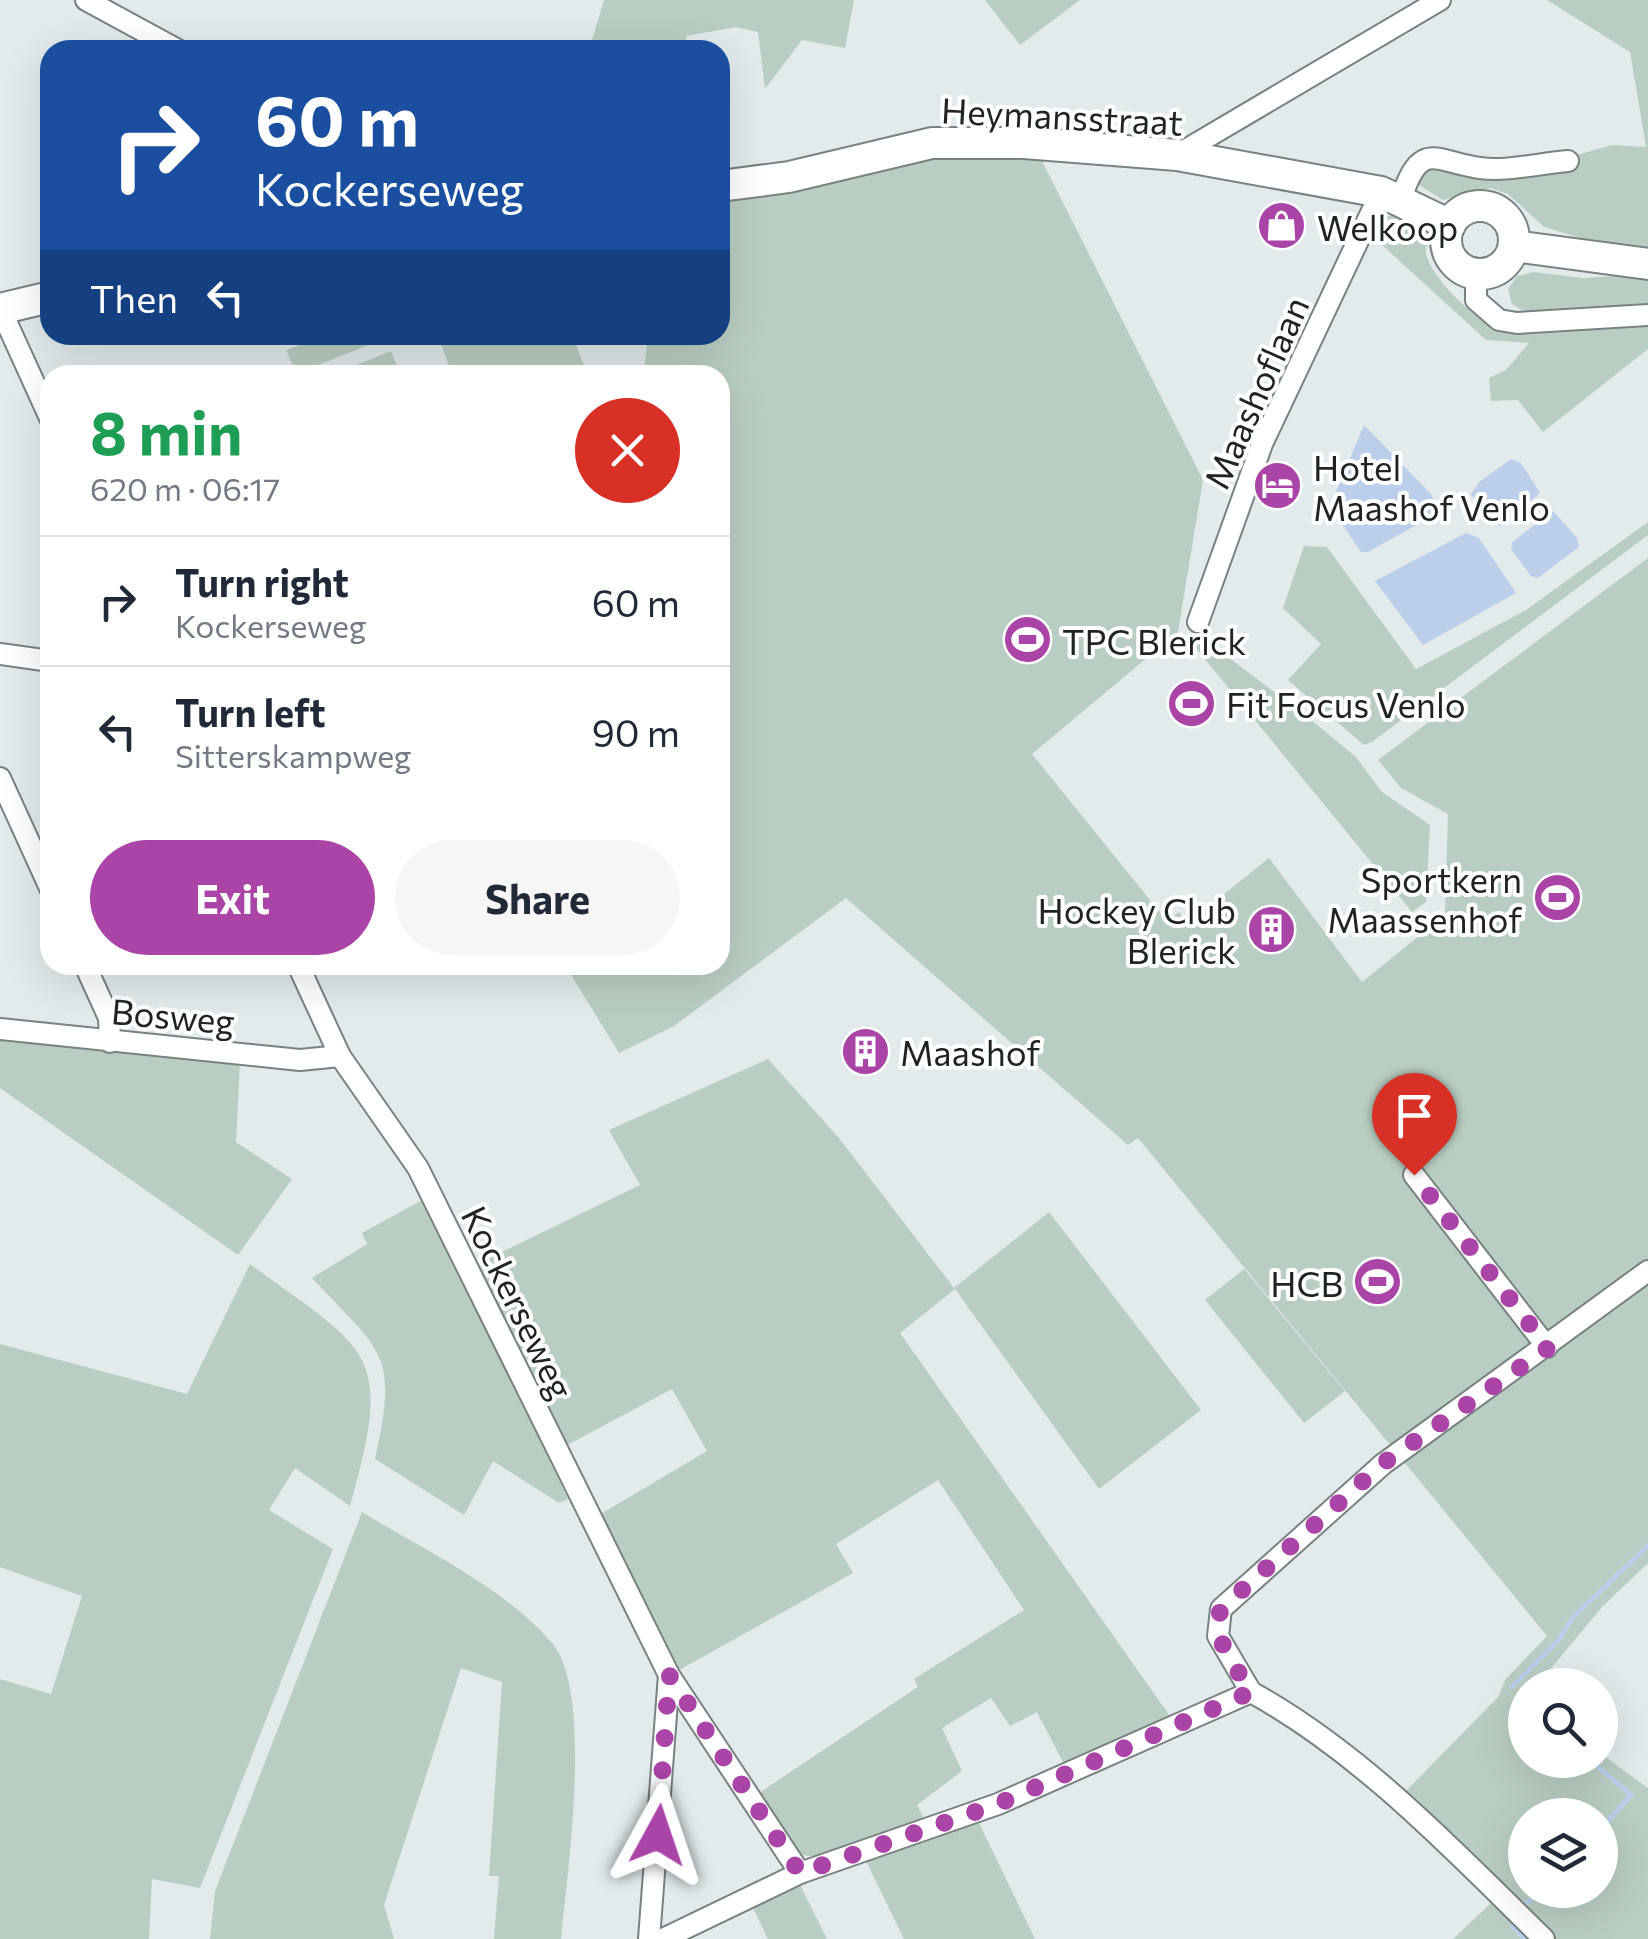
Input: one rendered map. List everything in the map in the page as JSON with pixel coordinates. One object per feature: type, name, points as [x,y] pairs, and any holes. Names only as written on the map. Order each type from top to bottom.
[{"type":"street","points":[[86,0],[160,40]]},
{"type":"street","points":[[1177,155],[1440,0]]},
{"type":"street","name":"Heymansstraat","points":[[730,185],[789,177],[932,144],[1024,143],[1177,155],[1391,196],[1450,224]]},
{"type":"street","points":[[1391,196],[1428,159],[1448,158],[1480,169],[1568,161]]},
{"type":"street","name":"Maashoflaan","points":[[1198,622],[1262,444],[1391,196]]},
{"type":"street","points":[[1475,206],[1496,209],[1510,224],[1514,246],[1506,264],[1476,274],[1450,256],[1450,224],[1475,206]]},
{"type":"street","points":[[1514,246],[1648,264]]},
{"type":"street","points":[[1476,274],[1476,300],[1499,320],[1517,323],[1648,315]]},
{"type":"street","points":[[40,298],[0,308],[40,396]]},
{"type":"street","points":[[0,654],[40,660]]},
{"type":"street","points":[[0,778],[40,866]]},
{"type":"street","points":[[90,975],[109,1018],[110,1042]]},
{"type":"street","name":"Kockerseweg","points":[[303,975],[340,1056],[418,1168],[669,1675],[800,1873]]},
{"type":"street","name":"Bosweg","points":[[0,1029],[300,1060],[340,1056]]},
{"type":"street","points":[[1414,1175],[1548,1348]]},
{"type":"street","points":[[1544,1939],[1437,1835],[1301,1720],[1251,1692],[1218,1636],[1216,1624],[1221,1609],[1382,1464],[1548,1348],[1648,1271]]},
{"type":"street","points":[[649,1939],[669,1675]]},
{"type":"street","points":[[663,1939],[800,1873],[998,1804],[1251,1692]]},
{"type":"green space","points":[[604,0],[854,0],[845,48],[802,40],[765,89],[758,32],[736,27],[686,36],[686,40],[592,40]]},
{"type":"green space","points":[[985,0],[1080,0],[1020,45]]},
{"type":"green space","points":[[1547,0],[1648,0],[1648,253],[1628,252],[1544,227],[1508,194],[1491,188],[1443,200],[1419,185],[1426,167],[1570,157],[1612,145],[1646,147],[1630,52]]},
{"type":"green space","name":"Sportkern Maassenhof","points":[[953,155],[1043,158],[1036,161],[1042,161],[1203,480],[1178,632],[1032,754],[1167,921],[1179,912],[1188,923],[1269,858],[1362,982],[1445,915],[1448,814],[1401,788],[1378,760],[1648,558],[1648,1563],[1603,1606],[1551,1668],[1516,1668],[1547,1636],[1138,1138],[1128,1145],[846,898],[674,1026],[619,1053],[571,975],[730,975],[730,365],[644,365],[647,345],[730,345],[730,201],[792,193],[790,187]]},
{"type":"green space","points":[[1402,211],[1429,228],[1426,253],[1446,287],[1494,328],[1504,332],[1648,323],[1648,349],[1543,432],[1518,400],[1491,401],[1489,378],[1506,370],[1529,343],[1486,340],[1371,235],[1378,220]]},
{"type":"green space","points":[[1534,272],[1583,278],[1648,274],[1648,305],[1525,312],[1512,304],[1508,289],[1517,276]]},
{"type":"green space","points":[[300,345],[368,345],[318,365],[293,365],[286,350]]},
{"type":"green space","points":[[442,345],[576,345],[584,365],[448,365]]},
{"type":"green space","points":[[391,351],[397,365],[356,365]]},
{"type":"green space","points":[[1648,522],[1648,535],[1372,742],[1364,745],[1288,680],[1321,644],[1283,608],[1304,546],[1327,547],[1416,669],[1526,610]]},
{"type":"green space","points":[[1204,639],[1305,715],[1356,757],[1382,792],[1430,825],[1426,902],[1412,912],[1195,647]]},
{"type":"green space","points":[[0,1038],[240,1064],[236,1142],[292,1179],[238,1255],[0,1088]]},
{"type":"green space","points":[[768,1059],[839,1138],[954,1288],[1049,1212],[1201,1410],[1099,1489],[955,1289],[900,1333],[1172,1719],[1065,1766],[1037,1712],[1010,1726],[991,1698],[942,1728],[962,1771],[917,1805],[926,1822],[824,1856],[798,1852],[759,1793],[918,1687],[914,1679],[1024,1610],[938,1480],[836,1544],[853,1573],[674,1673],[594,1518],[707,1451],[672,1389],[560,1449],[473,1266],[640,1185],[609,1130]]},
{"type":"green space","points":[[424,1199],[568,1499],[559,1503],[493,1461],[464,1515],[375,1459],[385,1396],[379,1356],[355,1323],[312,1278],[367,1244],[362,1233]]},
{"type":"green space","points":[[250,1264],[323,1317],[362,1360],[370,1384],[370,1415],[350,1506],[295,1468],[269,1510],[333,1549],[200,1888],[152,1879],[149,1939],[0,1939],[0,1679],[51,1694],[82,1596],[0,1567],[0,1344],[187,1394]]},
{"type":"green space","points":[[1244,1269],[1345,1391],[1304,1423],[1205,1300]]},
{"type":"green space","points":[[362,1512],[511,1604],[552,1643],[565,1667],[575,1741],[572,1830],[561,1939],[494,1939],[499,1876],[489,1876],[502,1682],[461,1668],[384,1905],[394,1939],[210,1939],[215,1891]]},
{"type":"green space","name":"Sportkern Maassenhof","points":[[1508,1677],[1508,1778],[1618,1778],[1618,1766],[1648,1788],[1648,1939],[1553,1939],[1521,1908],[1618,1908],[1618,1798],[1508,1798],[1508,1895],[1404,1793],[1499,1696]]},
{"type":"green space","points":[[977,1819],[1035,1939],[904,1939],[865,1859]]},
{"type":"green space","points":[[800,1885],[827,1939],[768,1939],[752,1906]]},
{"type":"green space","points":[[1491,1903],[1529,1939],[1453,1939]]},
{"type":"water","points":[[1364,425],[1431,494],[1438,513],[1368,552],[1361,552],[1330,506]]},
{"type":"water","points":[[1511,459],[1521,463],[1540,493],[1501,526],[1488,520],[1471,494],[1479,482]]},
{"type":"water","points":[[1553,511],[1577,538],[1579,547],[1538,578],[1531,576],[1511,549],[1512,542]]},
{"type":"water","points":[[1466,533],[1479,538],[1516,593],[1423,645],[1375,581]]},
{"type":"waterway","points":[[1531,1668],[1557,1642],[1574,1616],[1648,1546]]},
{"type":"waterway","points":[[1611,1778],[1631,1795],[1618,1810]]},
{"type":"waterway","points":[[1513,1927],[1525,1939]]},
{"type":"place","name":"Welkoop","points":[[1282,226]]},
{"type":"place","name":"Hotel Maashof Venlo","points":[[1278,486]]},
{"type":"place","name":"TPC Blerick","points":[[1027,640]]},
{"type":"place","name":"Fit Focus Venlo","points":[[1191,703]]},
{"type":"place","name":"Sportkern Maassenhof","points":[[1557,898]]},
{"type":"place","name":"Hockey Club Blerick","points":[[1271,929]]},
{"type":"place","name":"Maashof","points":[[865,1051]]},
{"type":"place","name":"HCB","points":[[1378,1282]]},
{"type":"route","points":[[658,1835],[669,1675],[800,1873],[998,1804],[1251,1692],[1218,1636],[1216,1624],[1221,1609],[1382,1464],[1548,1348],[1414,1175]]}]
